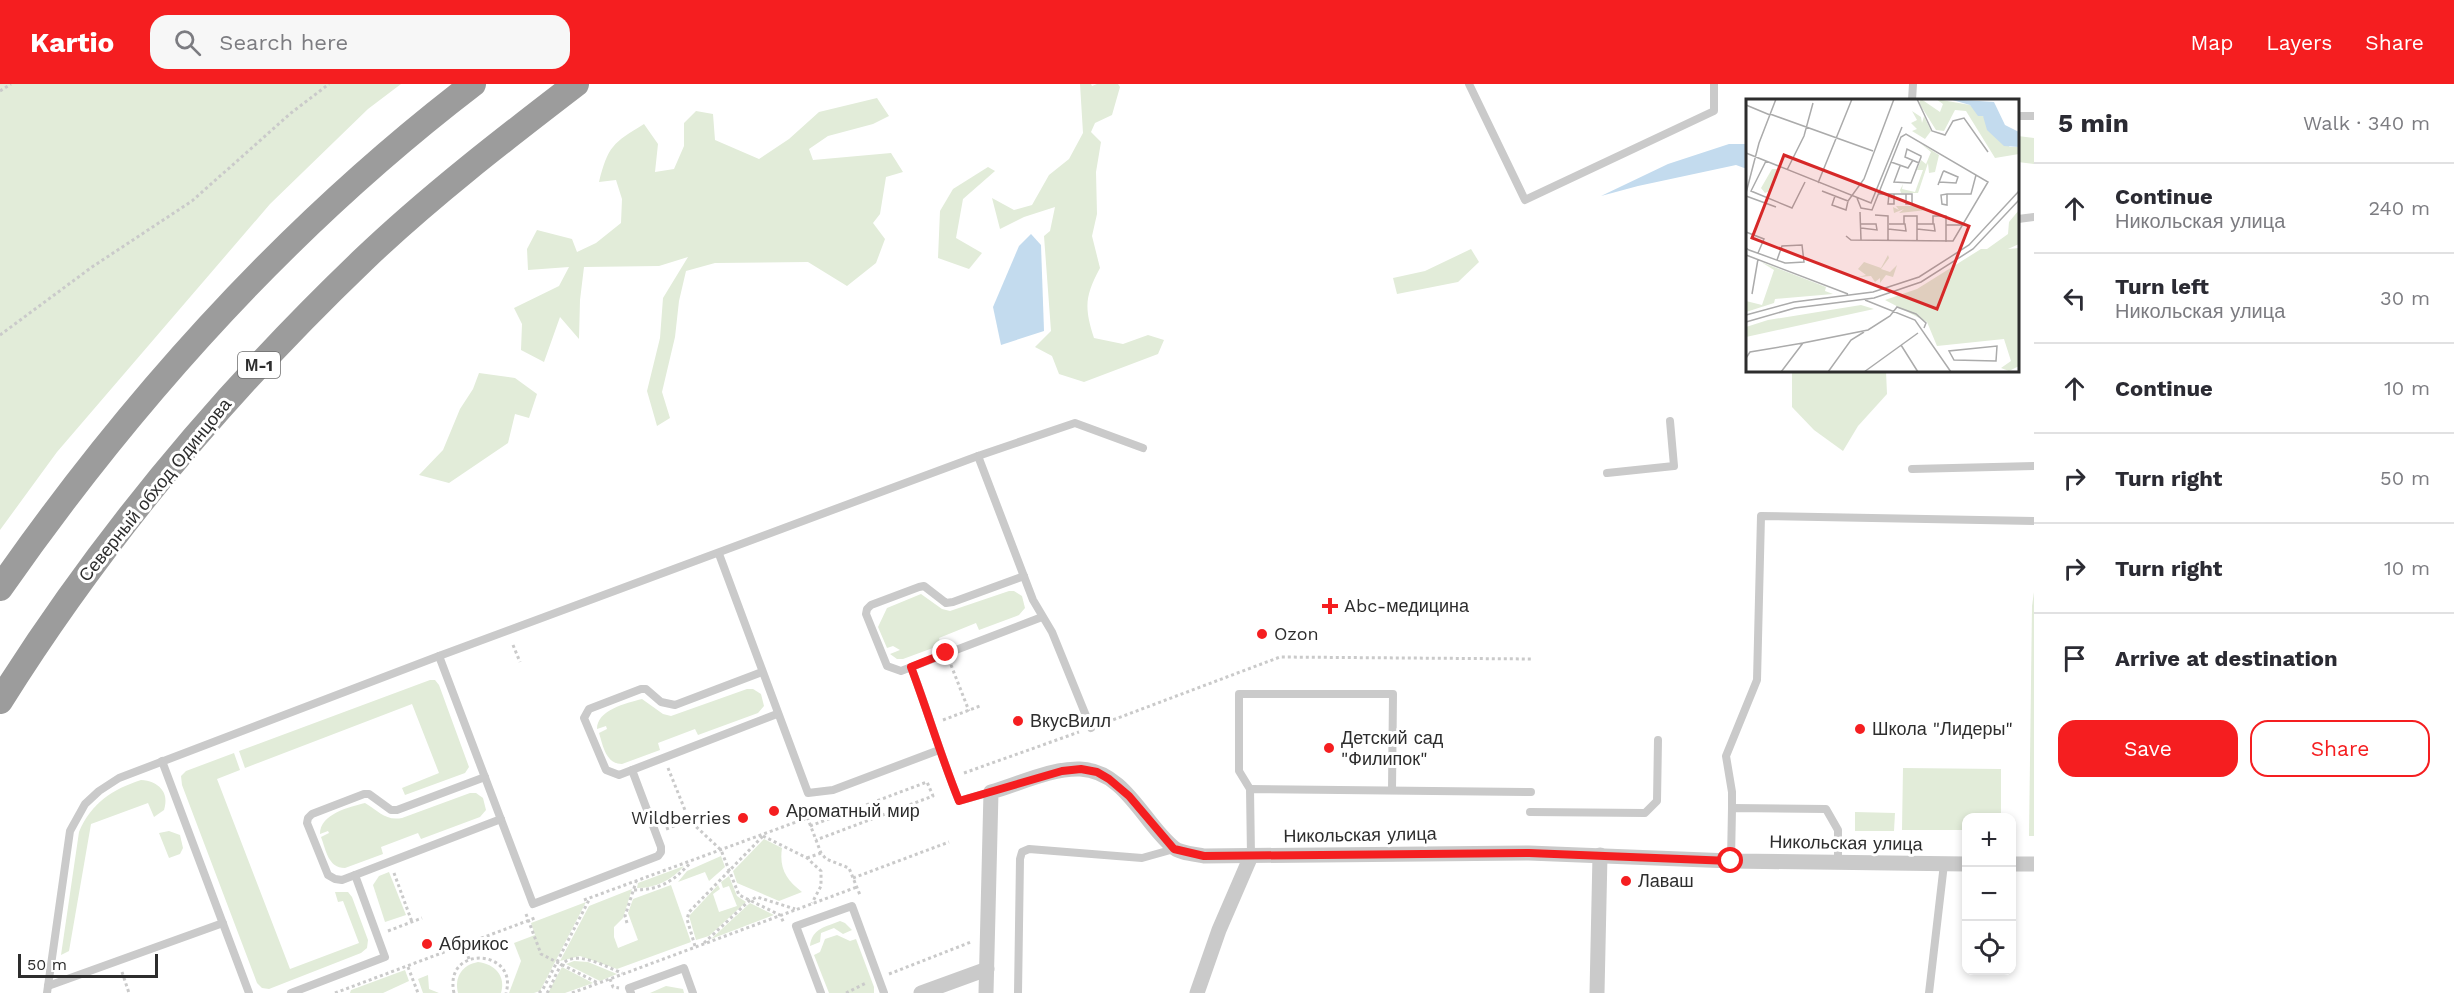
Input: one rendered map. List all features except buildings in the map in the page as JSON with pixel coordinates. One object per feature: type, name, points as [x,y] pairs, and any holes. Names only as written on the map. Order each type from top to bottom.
[{"type":"highway","points":[[0,588],[111,440],[183,356],[253,280],[321,213],[399,144],[473,84]]},
{"type":"highway","name":"Северный обход Одинцова","points":[[0,701],[86,574],[160,479],[297,324],[364,259],[439,192],[576,84]]},
{"type":"street","points":[[986,993],[991,792],[1062,771],[1081,769],[1097,772],[1129,796],[1174,849]]},
{"type":"street","name":"Никольская улица","points":[[1174,849],[1204,856],[1529,853],[1731,861],[1962,864]]},
{"type":"street","points":[[1597,993],[1600,855]]},
{"type":"street","points":[[1197,993],[1219,930],[1251,856]]},
{"type":"street","points":[[2016,864],[2034,864]]},
{"type":"street","points":[[921,993],[987,969]]},
{"type":"lane","points":[[1468,84],[1525,200],[1714,111],[1714,84]]},
{"type":"lane","points":[[2019,219],[2034,218]]},
{"type":"lane","points":[[1607,473],[1674,466],[1670,421]]},
{"type":"lane","points":[[223,923],[48,989],[67,844],[76,819],[85,804],[99,791],[119,778],[439,656],[978,456],[1075,423],[1143,448]]},
{"type":"lane","points":[[978,456],[1024,576],[1042,617],[1052,632],[1091,728]]},
{"type":"lane","points":[[1912,470],[2034,466]]},
{"type":"lane","points":[[1731,861],[1732,792],[1726,756],[1757,680],[1761,516],[2034,522]]},
{"type":"lane","points":[[719,554],[808,793],[833,790],[939,750]]},
{"type":"lane","points":[[1024,576],[946,603],[924,586],[871,605],[866,614],[887,666],[901,671],[1042,617]]},
{"type":"lane","points":[[439,656],[533,904],[658,856],[661,852],[662,847],[632,770]]},
{"type":"lane","points":[[911,667],[959,801],[991,792]]},
{"type":"lane","points":[[762,672],[675,705],[661,702],[646,689],[589,709],[584,718],[606,770],[619,775],[777,714]]},
{"type":"lane","points":[[1251,856],[1251,789],[1239,771],[1239,694],[1393,694],[1392,790]]},
{"type":"lane","points":[[1530,812],[1645,813],[1657,801],[1658,740]]},
{"type":"lane","points":[[162,761],[249,993]]},
{"type":"lane","points":[[485,777],[397,810],[391,810],[369,794],[364,794],[312,814],[307,823],[328,875],[342,880],[501,819]]},
{"type":"lane","points":[[1251,789],[1531,792]]},
{"type":"lane","points":[[1732,808],[1826,809],[1838,830],[1838,862]]},
{"type":"lane","points":[[1018,993],[1020,859],[1022,852],[1029,849],[1142,858],[1174,849]]},
{"type":"lane","points":[[1929,993],[1944,864]]},
{"type":"lane","points":[[291,993],[385,957],[355,875]]},
{"type":"lane","points":[[821,993],[796,926],[852,906],[884,993]]},
{"type":"lane","points":[[631,993],[629,988],[684,968],[693,993]]},
{"type":"path","points":[[0,91],[11,84]]},
{"type":"path","points":[[0,335],[92,267],[192,201],[291,113],[329,84]]},
{"type":"path","points":[[513,645],[520,662]]},
{"type":"path","points":[[946,653],[969,711]]},
{"type":"path","points":[[933,724],[980,706]]},
{"type":"path","points":[[664,758],[689,820],[721,850],[737,892],[749,901],[780,915]]},
{"type":"path","points":[[810,826],[927,782],[933,796],[816,840]]},
{"type":"path","points":[[808,793],[799,796],[821,853],[826,859],[846,865],[857,887],[860,896],[852,906]]},
{"type":"path","points":[[656,833],[689,820]]},
{"type":"path","points":[[696,947],[687,915],[763,835],[807,858],[821,871],[822,878],[818,894],[812,904]]},
{"type":"path","points":[[853,878],[949,842]]},
{"type":"path","points":[[807,858],[821,853]]},
{"type":"path","points":[[634,890],[646,890],[676,879],[692,860]]},
{"type":"path","points":[[390,861],[412,922]]},
{"type":"path","points":[[627,923],[625,916],[637,881]]},
{"type":"path","points":[[572,993],[857,887]]},
{"type":"path","points":[[703,944],[749,901],[761,897],[797,909]]},
{"type":"path","points":[[547,993],[590,898]]},
{"type":"path","points":[[377,935],[422,918]]},
{"type":"path","points":[[528,921],[542,954],[598,983]]},
{"type":"path","points":[[846,993],[971,942]]},
{"type":"path","points":[[464,945],[470,959]]},
{"type":"path","points":[[454,993],[452,981],[461,964],[470,959],[488,958],[503,970],[507,979],[506,993]]},
{"type":"path","points":[[538,993],[559,964],[568,961],[582,959],[624,974]]},
{"type":"path","points":[[118,962],[129,993]]},
{"type":"path","points":[[408,966],[418,993]]},
{"type":"path","points":[[348,993],[350,987]]},
{"type":"green space","points":[[0,84],[401,84],[368,109],[270,204],[57,452],[0,530]]},
{"type":"green space","points":[[1080,84],[1091,84],[1092,86],[1118,84],[1120,87],[1112,115],[1095,123],[1091,132],[1101,142],[1096,172],[1097,214],[1092,236],[1100,268],[1091,286],[1088,302],[1094,338],[1123,344],[1148,335],[1164,340],[1158,354],[1084,382],[1059,374],[1052,356],[1035,347],[1051,331],[1044,236],[1050,231],[1055,207],[1024,217],[1000,229],[992,198],[1014,210],[1032,205],[1049,175],[1069,159],[1083,133]]},
{"type":"green space","points":[[877,98],[889,116],[873,124],[828,136],[809,149],[813,160],[891,153],[903,172],[886,177],[880,214],[873,223],[885,239],[876,263],[847,286],[808,262],[715,263],[686,271],[679,301],[675,337],[662,392],[670,418],[657,426],[647,391],[660,338],[663,298],[688,257],[659,266],[584,267],[579,339],[560,317],[544,362],[521,350],[522,324],[514,308],[559,286],[569,267],[528,270],[527,249],[537,230],[572,239],[577,252],[596,243],[621,223],[622,199],[616,180],[599,182],[605,160],[613,147],[625,136],[644,124],[658,144],[655,172],[674,169],[684,146],[684,123],[696,111],[713,114],[715,140],[759,159],[789,139],[819,112]]},
{"type":"green space","points":[[2019,136],[2034,138],[2034,164],[2019,162]]},
{"type":"green space","points":[[988,167],[995,171],[963,199],[956,238],[982,253],[969,269],[938,258],[940,211],[953,189]]},
{"type":"green space","points":[[1471,249],[1479,262],[1458,282],[1397,294],[1393,278],[1425,271]]},
{"type":"green space","points":[[1886,372],[1887,394],[1858,426],[1843,451],[1814,430],[1792,407],[1792,373]]},
{"type":"green space","points":[[479,373],[515,378],[537,394],[529,418],[515,414],[508,443],[449,483],[419,475],[443,450],[460,409],[473,389]]},
{"type":"green space","points":[[1009,591],[1022,596],[1025,608],[1019,615],[979,630],[976,623],[939,638],[941,645],[903,659],[897,659],[890,654],[900,650],[893,646],[887,648],[878,627],[887,608],[921,594],[942,609],[950,611]]},
{"type":"green space","points":[[2034,592],[2034,836],[2029,836],[2032,606]]},
{"type":"green space","points":[[435,680],[439,685],[469,767],[465,773],[405,795],[402,788],[439,773],[412,704],[245,768],[239,751]]},
{"type":"green space","points":[[747,689],[753,689],[761,694],[764,706],[758,713],[698,735],[695,729],[658,743],[660,750],[622,764],[612,761],[604,749],[599,733],[607,729],[606,726],[597,729],[598,722],[607,712],[642,699],[663,714],[671,716]]},
{"type":"green space","points":[[234,753],[240,770],[217,779],[290,969],[359,943],[343,901],[338,902],[335,892],[348,892],[352,897],[368,940],[367,948],[361,953],[269,989],[262,988],[257,983],[182,785],[181,776],[186,771]]},
{"type":"green space","points":[[1903,768],[2001,769],[2001,813],[1962,813],[1962,830],[1902,830]]},
{"type":"green space","points":[[141,780],[153,783],[161,789],[165,798],[164,810],[154,817],[148,803],[91,824],[69,951],[61,955],[79,832],[90,813],[104,798]]},
{"type":"green space","points":[[470,793],[476,793],[483,798],[486,810],[480,817],[421,839],[418,833],[381,847],[383,854],[345,868],[331,862],[326,853],[321,837],[329,833],[328,831],[320,834],[321,827],[336,812],[365,803],[382,815],[396,819]]},
{"type":"green space","points":[[1855,812],[1895,813],[1894,831],[1855,831]]},
{"type":"green space","points":[[169,831],[180,835],[183,848],[180,854],[169,858],[159,833]]},
{"type":"green space","points":[[764,839],[782,848],[781,855],[785,873],[802,892],[779,901],[737,883],[733,871]]},
{"type":"green space","points":[[721,856],[725,867],[709,881],[705,872],[678,882],[687,871]]},
{"type":"green space","points":[[684,866],[663,882],[651,887],[637,888],[638,883]]},
{"type":"green space","points":[[389,872],[406,915],[385,922],[373,885],[379,876]]},
{"type":"green space","points":[[729,876],[737,896],[746,902],[709,936],[696,940],[689,916],[718,885],[720,889],[713,894],[719,912],[737,906],[729,886],[723,888],[721,882]]},
{"type":"green space","points":[[671,885],[691,942],[617,969],[580,956],[560,961],[589,906],[632,889],[623,918],[614,927],[614,937],[618,948],[638,940],[628,913],[633,899]]},
{"type":"green space","points":[[586,902],[540,991],[509,993],[521,961],[514,943],[535,935],[531,923]]},
{"type":"green space","points":[[750,903],[774,915],[711,939]]},
{"type":"green space","points":[[840,921],[852,930],[843,934],[834,928],[821,933],[820,942],[810,946],[817,932]]},
{"type":"green space","points":[[837,935],[850,941],[856,939],[874,987],[874,993],[829,993],[814,955],[820,952],[825,939]]},
{"type":"green space","points":[[574,961],[588,962],[617,974],[600,981],[566,964]]},
{"type":"green space","points":[[478,962],[489,965],[498,972],[502,981],[501,993],[458,993],[457,982],[460,973],[468,966]]},
{"type":"green space","points":[[562,967],[593,983],[565,993],[548,993]]},
{"type":"green space","points":[[405,970],[409,981],[383,993],[350,993],[351,990]]},
{"type":"green space","points":[[428,975],[429,989],[439,993],[423,993],[418,979]]},
{"type":"green space","points":[[666,986],[683,989],[684,993],[650,993]]},
{"type":"water","points":[[1729,144],[1746,144],[1746,169],[1736,165],[1601,196],[1668,164]]},
{"type":"water","points":[[1031,234],[1041,245],[1044,331],[1001,345],[993,307],[1019,246]]},
{"type":"place","name":"Abc-медицина","points":[[1330,606]]},
{"type":"place","name":"Ozon","points":[[1262,634]]},
{"type":"place","name":"ВкусВилл","points":[[1018,721]]},
{"type":"place","name":"Школа \"Лидеры\"","points":[[1860,729]]},
{"type":"place","name":"Детский сад \"Филипок\"","points":[[1329,748]]},
{"type":"place","name":"Ароматный мир","points":[[774,811]]},
{"type":"place","name":"Wildberries","points":[[743,818]]},
{"type":"place","name":"Лаваш","points":[[1626,881]]},
{"type":"place","name":"Абрикос","points":[[427,944]]},
{"type":"route","points":[[946,653],[911,667],[959,801],[1062,771],[1081,769],[1097,772],[1120,788],[1174,849],[1204,856],[1529,853],[1731,861]]}]
